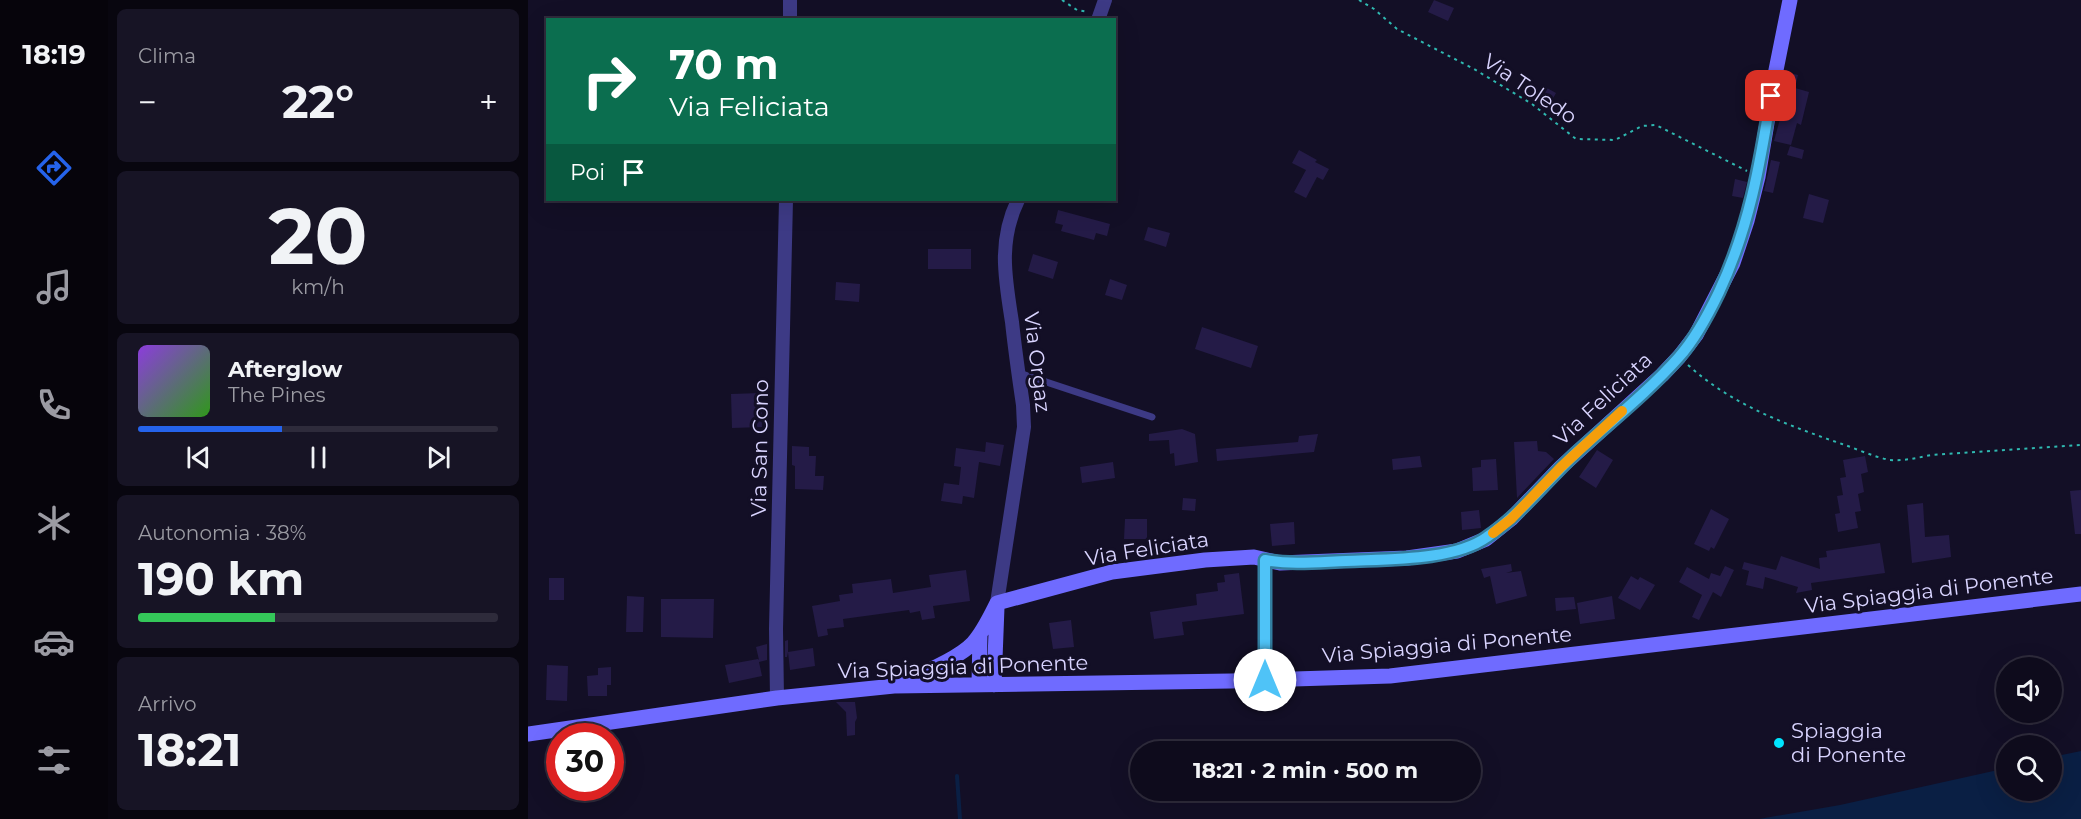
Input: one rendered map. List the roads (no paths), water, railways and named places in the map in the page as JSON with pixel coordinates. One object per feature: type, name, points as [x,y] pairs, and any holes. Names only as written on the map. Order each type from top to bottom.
[{"type":"street","points":[[790,0],[790,18]]},
{"type":"street","points":[[1099,17],[1105,0]]},
{"type":"street","name":"Via Feliciata","points":[[997,603],[1112,572],[1205,560],[1254,557],[1280,563],[1407,558],[1457,551],[1486,539],[1511,519],[1561,467],[1679,357],[1696,335],[1733,263],[1747,220],[1758,177],[1790,0]]},
{"type":"street","name":"Via San Cono","points":[[777,698],[776,629],[786,201]]},
{"type":"street","name":"Via Orgaz","points":[[997,603],[1024,427],[1004,268],[1005,242],[1010,216],[1018,201]]},
{"type":"street","points":[[1265,560],[1265,680]]},
{"type":"street","name":"Via Spiaggia di Ponente","points":[[528,734],[777,698],[894,686],[1390,676],[2081,594]]},
{"type":"street","points":[[894,686],[971,645],[980,634],[997,603]]},
{"type":"street","points":[[987,684],[997,603]]},
{"type":"street","points":[[980,634],[987,684]]},
{"type":"lane","points":[[1019,373],[1152,417]]},
{"type":"water","points":[[2081,751],[2081,819],[1759,819],[1840,805],[1996,770],[1996,801],[2062,801],[2062,755]]},
{"type":"waterway","points":[[957,776],[960,819]]},
{"type":"place","name":"Spiaggia di Ponente","points":[[1779,743]]}]
